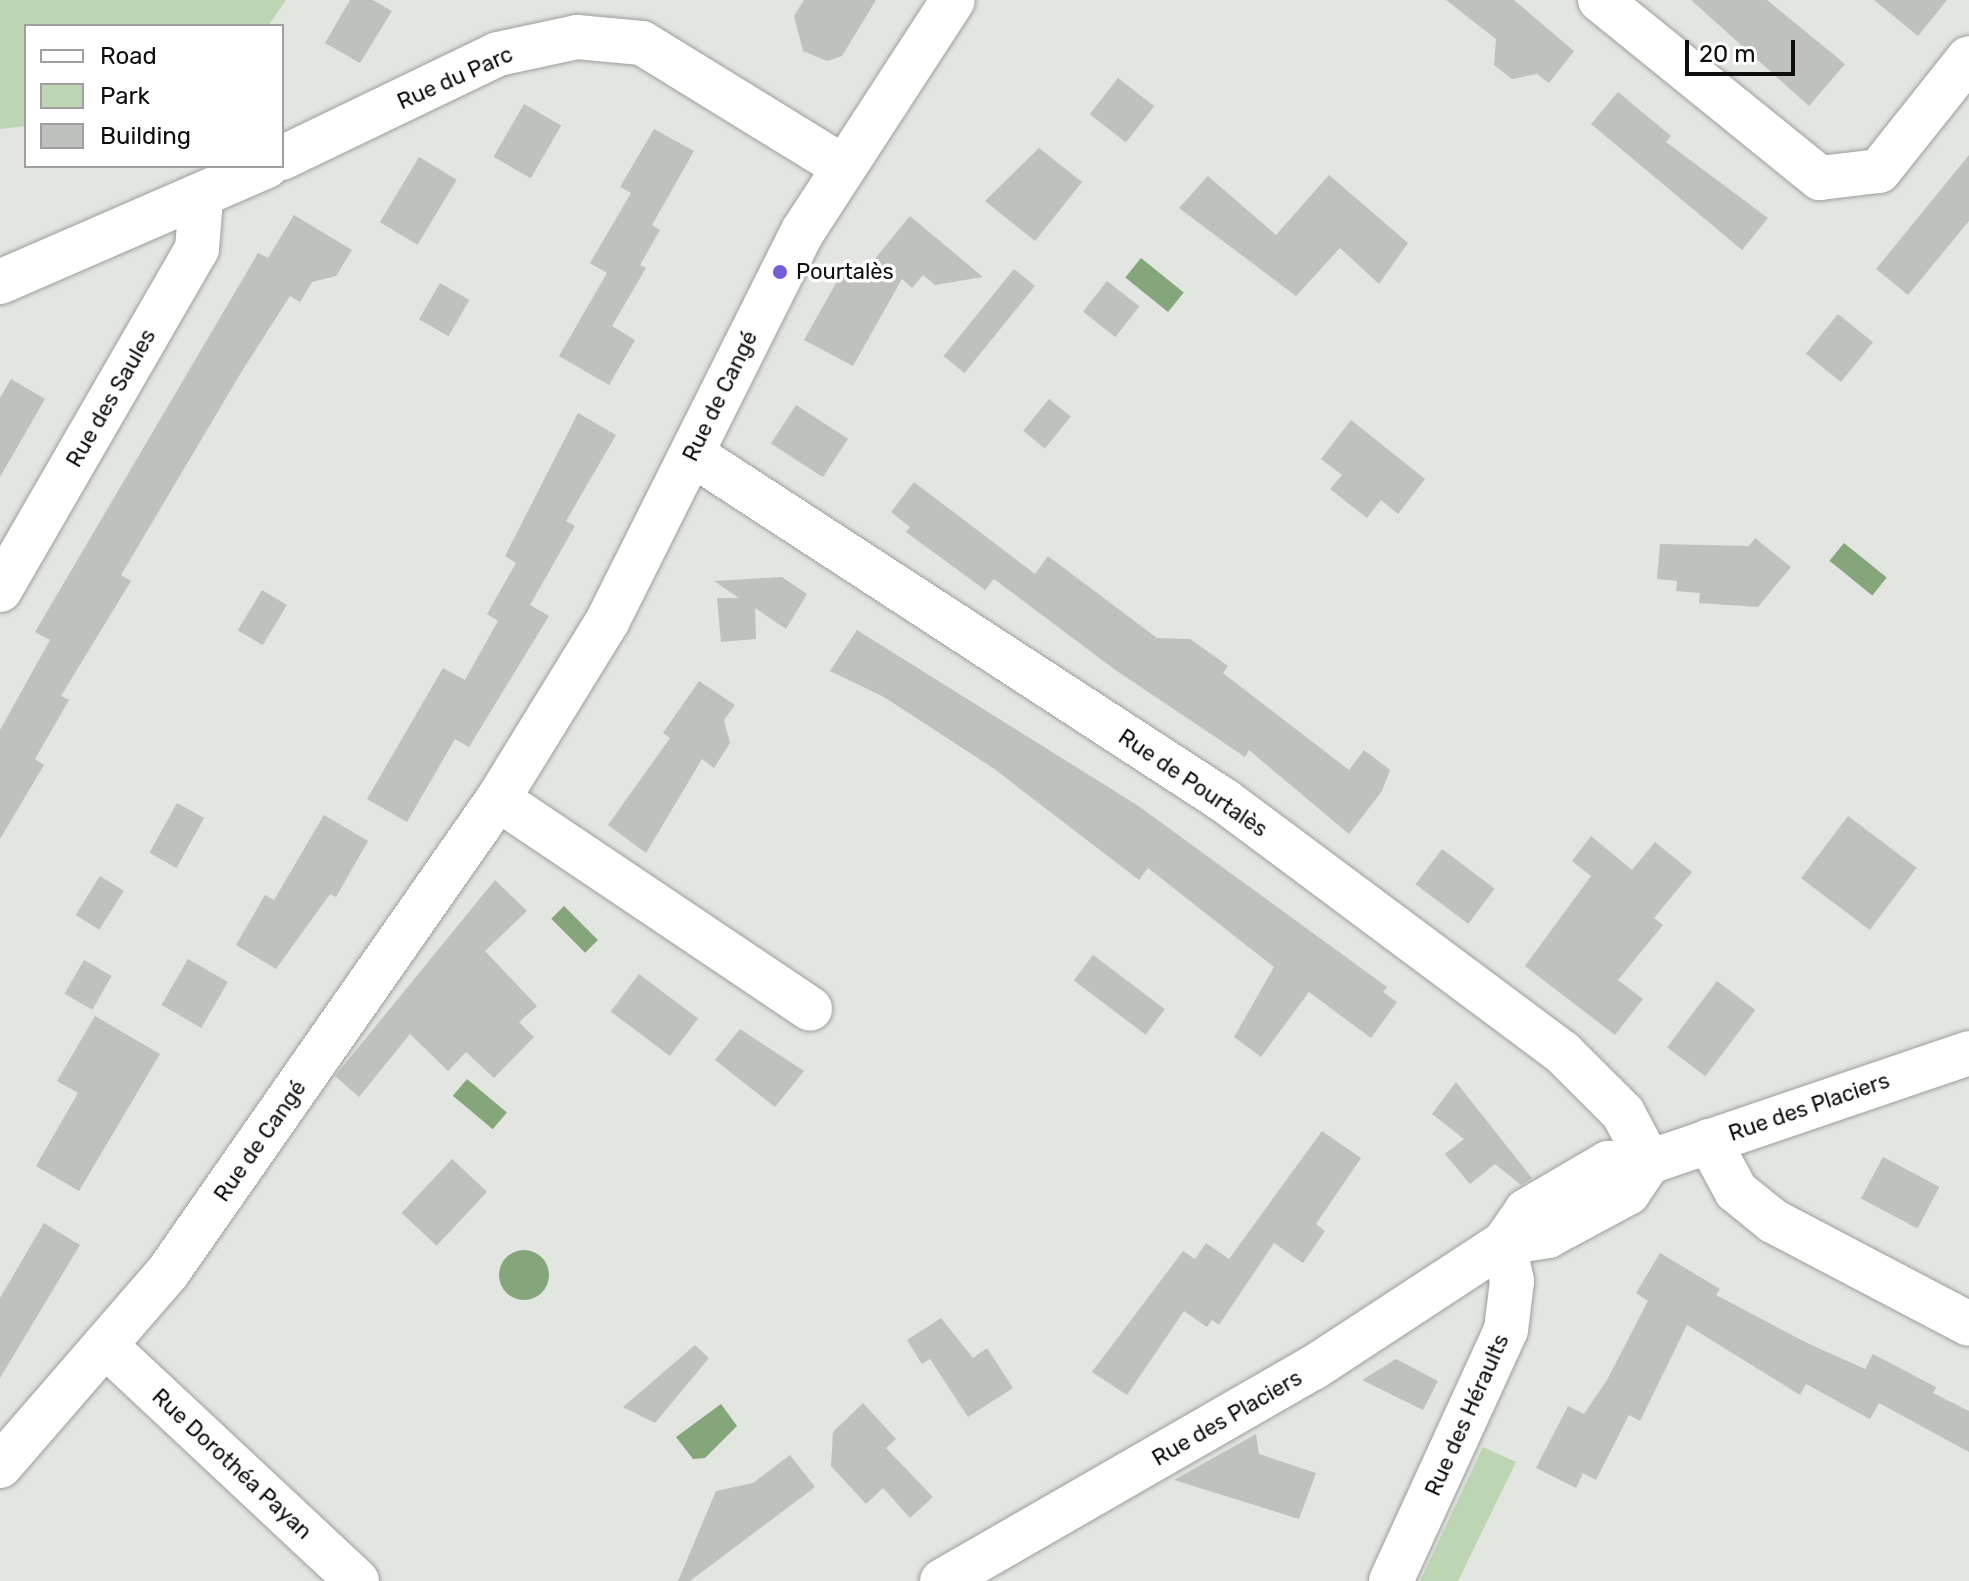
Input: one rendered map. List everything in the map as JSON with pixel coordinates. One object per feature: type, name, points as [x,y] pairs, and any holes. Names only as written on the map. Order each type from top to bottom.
[{"type":"street","name":"Rue de Cangé","points":[[0,1466],[108,1348],[498,799],[580,669],[692,454],[780,272],[842,166],[953,0]]},
{"type":"street","points":[[1600,0],[1820,178],[1879,171],[1969,58]]},
{"type":"street","name":"Rue du Parc","points":[[284,157],[498,54],[577,37],[642,43],[842,166]]},
{"type":"street","points":[[0,282],[201,199],[263,168]]},
{"type":"street","name":"Rue des Saules","points":[[0,590],[197,249],[201,199]]},
{"type":"street","name":"Rue de Pourtalès","points":[[692,454],[1225,801],[1562,1052],[1623,1113],[1649,1162]]},
{"type":"street","points":[[498,799],[810,1009]]},
{"type":"street","name":"Rue des Placiers","points":[[942,1581],[1313,1368],[1504,1243],[1526,1211],[1608,1163],[1649,1162],[1969,1053]]},
{"type":"street","points":[[1709,1141],[1736,1191],[1773,1221],[1969,1324]]},
{"type":"street","name":"Rue des Héraults","points":[[1391,1581],[1506,1330],[1512,1281],[1504,1243]]},
{"type":"street","name":"Rue Dorothéa Payan","points":[[108,1348],[357,1581]]},
{"type":"green space","points":[[0,0],[286,0],[269,24],[24,24],[24,126],[0,129]]},
{"type":"green space","points":[[1483,1447],[1516,1462],[1458,1581],[1420,1581]]},
{"type":"shaded area","points":[[1141,258],[1184,293],[1168,312],[1125,277]]},
{"type":"shaded area","points":[[1844,543],[1887,578],[1872,595],[1830,561]]},
{"type":"shaded area","points":[[564,906],[598,940],[585,953],[551,919]]},
{"type":"shaded area","points":[[467,1079],[507,1112],[493,1129],[453,1096]]},
{"type":"shaded area","points":[[524,1250],[542,1257],[549,1275],[542,1293],[524,1300],[506,1293],[499,1275],[506,1257]]},
{"type":"shaded area","points":[[721,1404],[737,1426],[705,1458],[693,1459],[676,1437]]},
{"type":"building","points":[[350,0],[373,0],[392,11],[360,63],[325,43]]},
{"type":"building","points":[[804,0],[876,0],[842,56],[827,61],[803,51],[794,16]]},
{"type":"building","points":[[1446,0],[1514,0],[1574,51],[1549,83],[1537,74],[1512,79],[1494,65],[1496,39]]},
{"type":"building","points":[[1691,0],[1767,0],[1845,64],[1809,106]]},
{"type":"building","points":[[1874,0],[1947,0],[1918,36]]},
{"type":"building","points":[[1118,78],[1154,106],[1126,143],[1090,114]]},
{"type":"building","points":[[1618,92],[1671,136],[1666,142],[1768,218],[1742,250],[1591,124]]},
{"type":"building","points":[[524,104],[561,126],[531,178],[494,157]]},
{"type":"building","points":[[654,129],[694,151],[652,225],[660,230],[640,265],[646,268],[612,326],[635,340],[609,385],[559,356],[607,273],[590,263],[631,193],[620,187]]},
{"type":"building","points":[[1039,148],[1082,182],[1035,241],[985,201]]},
{"type":"building","points":[[1969,155],[1969,221],[1908,295],[1876,269]]},
{"type":"building","points":[[419,157],[457,180],[418,245],[380,222]]},
{"type":"building","points":[[1329,175],[1408,243],[1379,284],[1340,248],[1296,296],[1179,208],[1208,176],[1276,235]]},
{"type":"building","points":[[294,215],[352,250],[336,276],[312,282],[300,302],[290,296],[242,371],[121,575],[131,581],[61,696],[69,700],[35,759],[44,765],[0,839],[0,730],[50,640],[35,632],[258,253],[268,258]]},
{"type":"building","points":[[910,216],[983,277],[935,285],[923,275],[912,288],[902,279],[853,366],[804,340],[844,269],[859,278]]},
{"type":"building","points":[[1014,269],[1035,286],[964,373],[944,356]]},
{"type":"building","points":[[1107,281],[1139,306],[1115,337],[1083,312]]},
{"type":"building","points":[[440,283],[469,300],[448,336],[419,319]]},
{"type":"building","points":[[1838,314],[1873,342],[1841,382],[1806,354]]},
{"type":"building","points":[[11,379],[45,399],[0,477],[0,398]]},
{"type":"building","points":[[1049,399],[1071,417],[1045,448],[1023,431]]},
{"type":"building","points":[[796,405],[848,439],[823,477],[771,444]]},
{"type":"building","points":[[578,413],[616,435],[566,521],[575,526],[530,605],[549,616],[469,747],[455,739],[407,822],[367,799],[443,668],[465,680],[498,621],[487,614],[516,563],[505,556]]},
{"type":"building","points":[[1351,420],[1425,479],[1398,514],[1381,500],[1367,518],[1330,489],[1342,475],[1321,459]]},
{"type":"building","points":[[914,482],[1035,574],[1048,556],[1157,638],[1190,639],[1228,666],[1223,673],[1349,770],[1364,750],[1390,770],[1382,791],[1349,834],[1249,750],[1245,757],[1114,669],[994,579],[985,590],[906,532],[910,527],[891,512]]},
{"type":"building","points":[[1755,538],[1791,567],[1758,607],[1699,603],[1700,593],[1676,591],[1677,581],[1657,579],[1660,544],[1749,546]]},
{"type":"building","points":[[782,577],[807,594],[786,629],[755,608],[756,639],[721,642],[717,598],[739,598],[714,581]]},
{"type":"building","points":[[262,590],[287,605],[263,645],[238,630]]},
{"type":"building","points":[[857,630],[1137,805],[1387,987],[1383,992],[1397,1002],[1371,1038],[1309,992],[1261,1057],[1234,1037],[1274,967],[1148,868],[1139,880],[993,768],[884,697],[830,671]]},
{"type":"building","points":[[699,681],[735,705],[724,720],[730,743],[714,768],[702,759],[646,853],[608,825],[670,738],[663,733]]},
{"type":"building","points":[[177,803],[204,818],[176,868],[149,853]]},
{"type":"building","points":[[324,815],[368,841],[336,897],[330,894],[276,969],[236,945],[265,895],[274,900]]},
{"type":"building","points":[[1848,816],[1917,868],[1870,930],[1801,878]]},
{"type":"building","points":[[1591,836],[1632,870],[1655,842],[1692,872],[1654,918],[1663,925],[1618,980],[1643,999],[1615,1035],[1525,966],[1591,876],[1572,861]]},
{"type":"building","points":[[1442,849],[1495,889],[1468,924],[1416,884]]},
{"type":"building","points":[[100,876],[124,891],[99,930],[76,915]]},
{"type":"building","points":[[495,880],[527,911],[485,951],[537,1006],[519,1022],[534,1037],[494,1078],[466,1052],[448,1071],[410,1034],[359,1097],[335,1076]]},
{"type":"building","points":[[1093,955],[1165,1009],[1146,1035],[1074,981]]},
{"type":"building","points":[[188,959],[228,982],[201,1028],[162,1005]]},
{"type":"building","points":[[84,960],[112,976],[92,1010],[64,994]]},
{"type":"building","points":[[639,974],[698,1019],[670,1056],[611,1012]]},
{"type":"building","points":[[1717,981],[1755,1010],[1705,1076],[1667,1047]]},
{"type":"building","points":[[95,1016],[160,1054],[79,1191],[36,1166],[78,1093],[57,1081]]},
{"type":"building","points":[[740,1029],[804,1071],[775,1107],[715,1060]]},
{"type":"building","points":[[1456,1082],[1531,1179],[1521,1185],[1495,1164],[1470,1184],[1445,1154],[1464,1139],[1432,1114]]},
{"type":"building","points":[[1322,1131],[1361,1158],[1316,1224],[1325,1231],[1303,1263],[1274,1243],[1219,1325],[1212,1320],[1207,1327],[1184,1311],[1127,1395],[1092,1372],[1183,1251],[1195,1259],[1206,1243],[1229,1259]]},
{"type":"building","points":[[1883,1157],[1940,1187],[1917,1229],[1861,1198]]},
{"type":"building","points":[[452,1159],[487,1192],[437,1246],[402,1213]]},
{"type":"building","points":[[44,1223],[80,1245],[0,1378],[0,1298]]},
{"type":"building","points":[[1660,1253],[1720,1289],[1716,1295],[1805,1342],[1865,1369],[1873,1354],[1936,1387],[1933,1393],[1969,1411],[1969,1452],[1879,1403],[1870,1419],[1806,1384],[1800,1395],[1687,1325],[1640,1421],[1629,1415],[1596,1480],[1583,1473],[1576,1488],[1536,1468],[1568,1406],[1584,1414],[1607,1380],[1648,1301],[1636,1293]]},
{"type":"building","points":[[941,1318],[973,1358],[987,1348],[1013,1388],[968,1417],[930,1359],[922,1364],[907,1340]]},
{"type":"building","points":[[695,1345],[709,1358],[655,1423],[623,1407]]},
{"type":"building","points":[[1396,1359],[1438,1381],[1423,1410],[1362,1380]]},
{"type":"building","points":[[863,1403],[896,1439],[886,1448],[933,1497],[910,1518],[883,1488],[866,1504],[831,1466],[833,1432]]},
{"type":"building","points":[[1256,1434],[1259,1454],[1316,1473],[1299,1519],[1174,1480]]},
{"type":"building","points":[[790,1455],[815,1487],[690,1581],[678,1581],[716,1491],[753,1483]]},
{"type":"place","name":"Pourtalès","points":[[780,272]]}]
